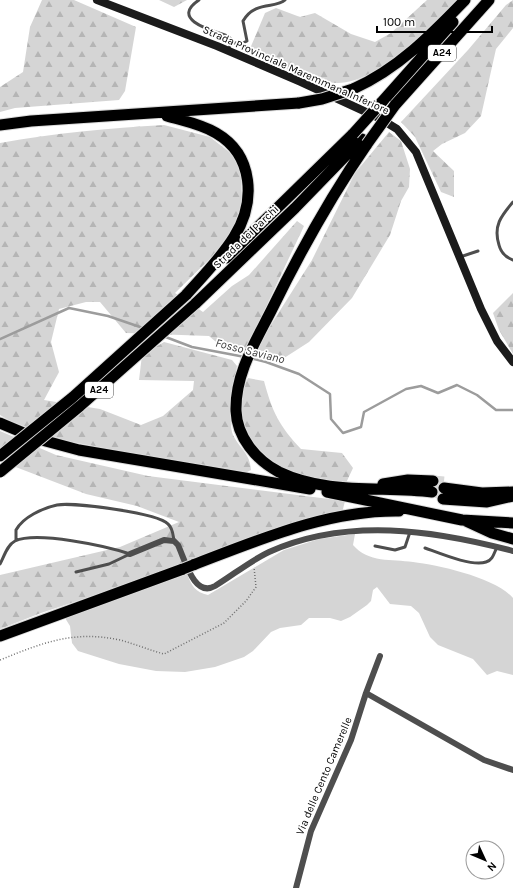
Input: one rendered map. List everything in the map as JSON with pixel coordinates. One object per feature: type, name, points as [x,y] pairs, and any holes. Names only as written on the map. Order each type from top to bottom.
[{"type":"highway","points":[[0,125],[31,121],[159,114],[299,103],[322,99],[353,90],[377,77],[402,60],[465,0]]},
{"type":"highway","name":"Strada dei Parchi","points":[[0,456],[73,397],[186,295],[285,202],[361,139],[381,103],[472,0]]},
{"type":"highway","name":"Strada dei Parchi","points":[[0,472],[84,402],[195,304],[296,208],[395,105],[489,0]]},
{"type":"highway","points":[[159,114],[200,126],[224,138],[240,154],[248,176],[247,206],[240,228],[229,245],[186,295]]},
{"type":"highway","points":[[361,139],[263,326],[244,366],[238,388],[236,410],[240,429],[250,448],[265,463],[285,475],[308,482],[361,489],[432,489]]},
{"type":"highway","points":[[0,423],[38,439],[79,450],[315,490],[434,513],[462,520],[492,533],[513,539]]},
{"type":"highway","points":[[361,489],[404,480],[432,489]]},
{"type":"highway","points":[[315,490],[432,489]]},
{"type":"highway","points":[[444,491],[513,493],[483,503],[444,491]]},
{"type":"highway","points":[[0,636],[289,530],[332,519],[390,511],[434,513]]},
{"type":"highway","points":[[462,520],[513,523]]},
{"type":"main road","name":"Strada Provinciale Maremmana Inferiore","points":[[97,0],[230,47],[301,82],[380,118],[395,127],[403,135],[419,158],[487,322],[503,351],[513,362]]},
{"type":"street","points":[[130,554],[164,540],[174,541],[178,545],[196,582],[204,589],[212,588],[254,562],[283,547],[342,532],[389,529],[411,531],[513,551]]},
{"type":"street","name":"Via delle Cento Camerelle","points":[[296,888],[310,830],[351,740],[380,656]]},
{"type":"street","points":[[366,693],[484,760],[513,770]]},
{"type":"lane","points":[[199,0],[191,5],[188,12],[190,17],[198,25],[228,36],[231,39],[230,47],[247,41],[244,21],[250,13],[261,6],[281,3],[285,0]]},
{"type":"lane","points":[[513,202],[499,221],[496,230],[498,244],[504,255],[513,260]]},
{"type":"lane","points":[[493,245],[498,244]]},
{"type":"lane","points":[[460,257],[478,251]]},
{"type":"lane","points":[[16,540],[16,530],[27,518],[47,508],[68,504],[133,512],[162,519],[169,524],[173,531],[174,541]]},
{"type":"lane","points":[[376,546],[395,550],[404,547],[411,531]]},
{"type":"lane","points":[[0,564],[10,545],[16,540],[57,539],[130,554]]},
{"type":"lane","points":[[425,548],[473,562],[486,562],[492,558],[498,547]]},
{"type":"lane","points":[[76,572],[109,564],[130,554]]},
{"type":"path","points":[[0,660],[23,650],[56,640],[76,636],[119,640],[164,654],[224,623],[246,601],[256,587],[254,562]]},
{"type":"green space","points":[[42,0],[74,0],[136,27],[125,91],[119,100],[15,108],[0,112],[0,87],[23,72],[30,27]]},
{"type":"green space","points":[[159,0],[187,0],[174,7]]},
{"type":"green space","points":[[427,0],[460,0],[420,38],[387,64],[370,74],[354,80],[338,83],[327,82],[304,76],[292,72],[249,51],[265,13],[276,8],[300,17],[315,13],[351,34],[375,42],[391,33]]},
{"type":"green space","points":[[513,0],[513,28],[496,49],[481,116],[465,133],[442,144],[433,151],[454,171],[454,197],[441,192],[415,137],[401,122],[468,50],[506,5]]},
{"type":"green space","points":[[164,125],[210,137],[228,151],[237,161],[241,177],[242,207],[227,242],[175,293],[203,312],[232,286],[249,275],[297,221],[304,226],[257,326],[267,331],[312,260],[355,173],[389,132],[401,141],[410,169],[409,187],[401,201],[390,235],[352,298],[309,342],[281,360],[245,355],[222,347],[209,336],[126,333],[100,302],[86,302],[59,309],[51,342],[59,372],[44,400],[100,409],[141,425],[163,416],[193,390],[194,381],[139,380],[142,355],[164,342],[232,360],[237,366],[232,401],[231,429],[236,440],[249,459],[251,470],[243,474],[61,440],[10,421],[0,415],[0,143],[82,131]]},
{"type":"green space","points":[[513,293],[513,354],[499,330],[493,313]]},
{"type":"green space","points":[[248,378],[264,381],[277,418],[293,441],[301,449],[342,453],[353,468],[346,483],[295,474],[273,464],[257,450],[242,427],[242,390]]},
{"type":"green space","points":[[0,431],[56,455],[148,476],[345,501],[342,513],[41,613],[0,629],[0,575],[120,547],[179,522],[137,506],[86,494],[0,461]]},
{"type":"green space","points":[[355,534],[353,545],[366,555],[381,559],[405,561],[452,569],[494,584],[513,598],[513,675],[497,671],[487,675],[473,659],[438,645],[430,637],[419,613],[411,606],[390,604],[377,587],[373,590],[371,601],[350,617],[341,621],[330,618],[309,618],[301,625],[280,628],[271,632],[253,651],[244,657],[215,667],[185,672],[156,671],[119,664],[78,651],[72,643],[70,626],[65,618],[80,612],[187,574],[194,588],[208,595],[284,550],[319,539]]},
{"type":"waterway","name":"Fosso Saviano","points":[[0,339],[69,308],[108,316],[143,328]]},
{"type":"waterway","name":"Fosso Saviano","points":[[163,336],[192,347],[245,357]]},
{"type":"waterway","name":"Fosso Saviano","points":[[250,358],[299,374],[330,394],[331,419],[343,433],[361,427],[364,412],[406,389],[421,386],[438,393],[457,385],[477,395],[496,410],[513,410]]},
{"type":"tunnel","points":[[433,481],[445,482]]},
{"type":"tunnel","points":[[432,492],[443,493]]}]
